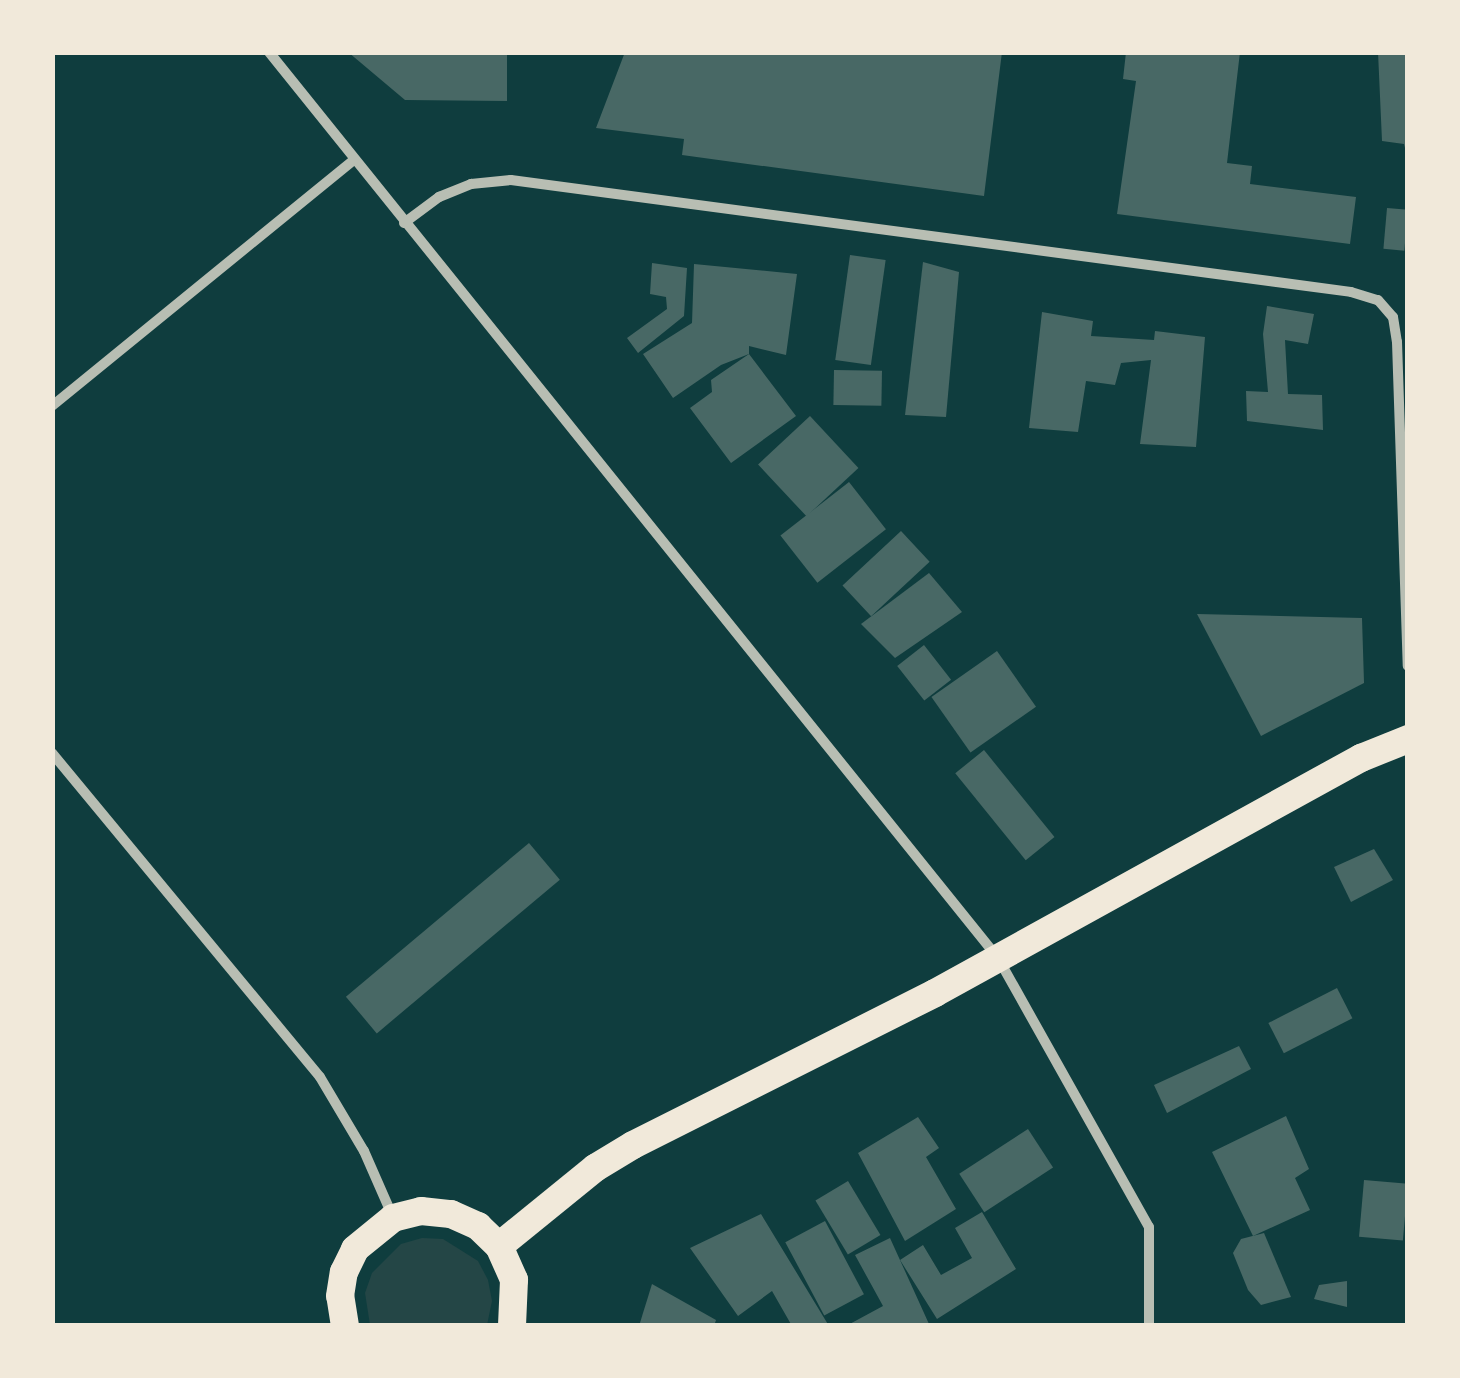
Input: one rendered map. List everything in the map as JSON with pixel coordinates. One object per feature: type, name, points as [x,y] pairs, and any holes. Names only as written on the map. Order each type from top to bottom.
[{"type":"highway","points":[[498,1246],[595,1168],[632,1145],[998,958],[1362,758],[1408,739]]},
{"type":"highway","points":[[344,1326],[340,1296],[344,1272],[355,1249],[393,1218],[422,1211],[450,1214],[478,1226],[498,1246],[514,1280],[512,1326]]},
{"type":"street","points":[[269,52],[998,958],[1149,1227],[1148,1326]]},
{"type":"street","points":[[52,406],[354,160]]},
{"type":"street","points":[[404,223],[439,197],[471,184],[510,180],[1351,292],[1378,300],[1392,317],[1397,342],[1408,666]]},
{"type":"street","points":[[52,753],[320,1077],[364,1151],[393,1218]]},
{"type":"shaded area","points":[[422,1238],[443,1239],[478,1261],[488,1280],[492,1301],[487,1325],[370,1325],[365,1293],[372,1273],[401,1244]]},
{"type":"building","points":[[348,52],[507,52],[507,101],[405,100]]},
{"type":"building","points":[[625,52],[1002,52],[984,196],[682,155],[684,139],[596,128]]},
{"type":"building","points":[[1126,52],[1240,52],[1227,163],[1252,166],[1250,184],[1356,197],[1350,244],[1117,214],[1136,81],[1123,79]]},
{"type":"building","points":[[1378,52],[1408,52],[1408,160],[1404,144],[1382,141]]},
{"type":"building","points":[[1387,208],[1408,210],[1404,251],[1383,249]]},
{"type":"building","points":[[850,255],[886,260],[871,365],[835,360]]},
{"type":"building","points":[[923,262],[959,272],[946,417],[905,415]]},
{"type":"building","points":[[652,263],[687,268],[684,316],[638,353],[627,338],[667,309],[666,297],[650,294]]},
{"type":"building","points":[[694,264],[797,274],[786,355],[749,346],[749,354],[721,365],[673,398],[643,354],[692,323]]},
{"type":"building","points":[[1267,306],[1314,314],[1308,344],[1285,340],[1288,394],[1322,395],[1323,430],[1247,421],[1246,391],[1268,392],[1263,334]]},
{"type":"building","points":[[1042,312],[1093,321],[1091,336],[1154,340],[1155,331],[1205,337],[1196,447],[1140,444],[1151,360],[1121,363],[1115,385],[1086,381],[1078,432],[1029,428]]},
{"type":"building","points":[[749,354],[796,416],[731,463],[690,408],[712,392],[711,380]]},
{"type":"building","points":[[834,370],[882,371],[881,406],[833,405]]},
{"type":"building","points":[[810,416],[858,468],[806,516],[758,464]]},
{"type":"building","points":[[849,482],[886,529],[817,583],[780,536]]},
{"type":"building","points":[[901,531],[930,562],[871,616],[842,586]]},
{"type":"building","points":[[929,573],[962,612],[895,658],[861,624]]},
{"type":"building","points":[[1197,614],[1362,618],[1364,683],[1261,736]]},
{"type":"building","points":[[924,645],[951,680],[924,701],[897,666]]},
{"type":"building","points":[[997,651],[1036,707],[970,753],[931,697]]},
{"type":"building","points":[[984,750],[1054,837],[1026,860],[955,773]]},
{"type":"building","points":[[529,843],[560,880],[377,1033],[346,997]]},
{"type":"building","points":[[1374,849],[1393,880],[1351,902],[1334,867]]},
{"type":"building","points":[[1337,988],[1352,1018],[1284,1053],[1268,1023]]},
{"type":"building","points":[[1239,1046],[1251,1069],[1167,1113],[1154,1085]]},
{"type":"building","points":[[1286,1116],[1309,1169],[1295,1178],[1310,1210],[1253,1236],[1212,1152]]},
{"type":"building","points":[[918,1117],[939,1148],[926,1157],[956,1209],[905,1241],[858,1153]]},
{"type":"building","points":[[1028,1129],[1053,1168],[984,1212],[959,1174]]},
{"type":"building","points":[[1364,1180],[1408,1184],[1403,1241],[1359,1237]]},
{"type":"building","points":[[848,1181],[880,1235],[848,1255],[815,1201]]},
{"type":"building","points":[[982,1212],[1016,1269],[937,1319],[900,1260],[923,1245],[941,1275],[972,1258],[955,1228]]},
{"type":"building","points":[[761,1214],[829,1326],[792,1326],[772,1291],[738,1316],[690,1248]]},
{"type":"building","points":[[825,1221],[864,1294],[824,1315],[785,1242]]},
{"type":"building","points":[[1264,1233],[1291,1297],[1261,1305],[1248,1290],[1233,1253],[1241,1239]]},
{"type":"building","points":[[890,1238],[929,1324],[846,1326],[883,1306],[855,1255]]},
{"type":"building","points":[[1347,1281],[1347,1307],[1314,1299],[1319,1285]]},
{"type":"building","points":[[652,1284],[716,1320],[714,1326],[639,1326]]}]
